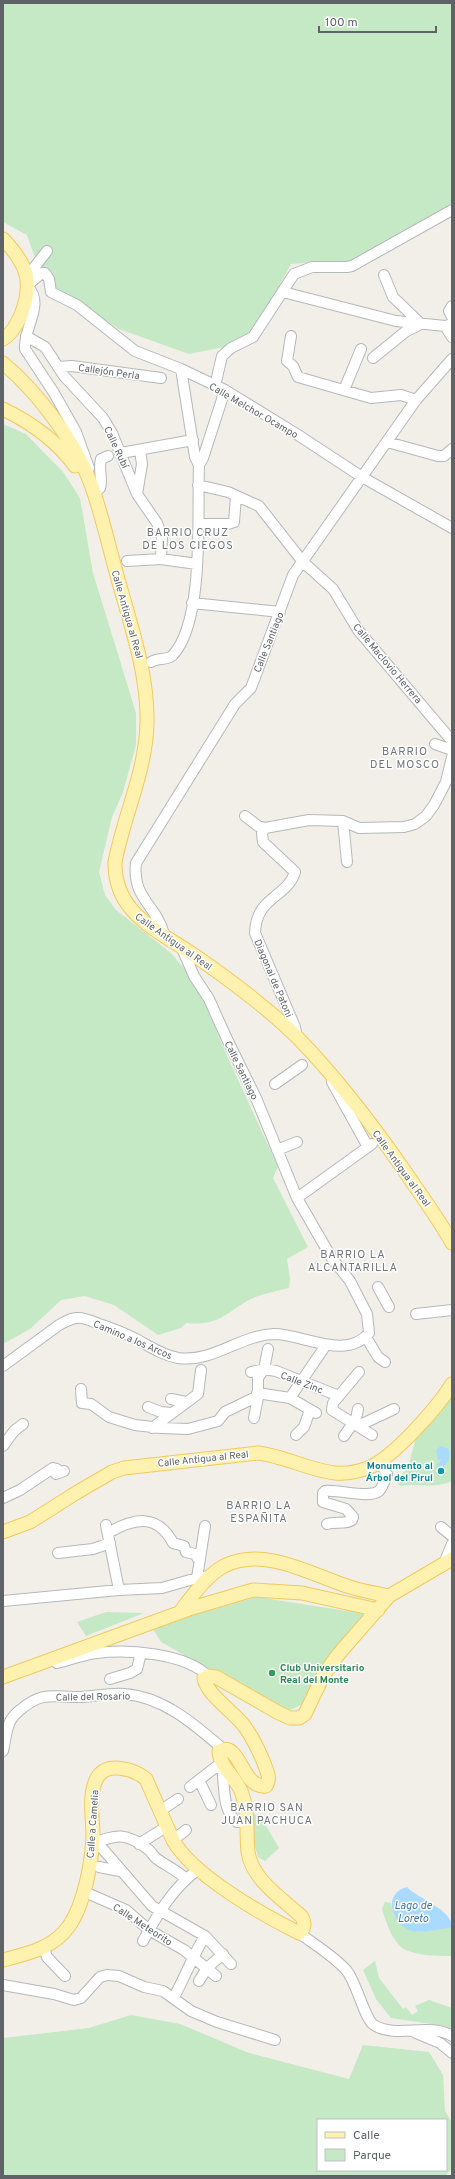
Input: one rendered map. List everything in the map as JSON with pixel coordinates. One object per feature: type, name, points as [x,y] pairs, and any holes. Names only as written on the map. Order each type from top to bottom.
[{"type":"main road","points":[[3,239],[12,248],[27,281],[18,321],[9,335],[3,340]]},
{"type":"main road","points":[[7,366],[52,414],[81,463],[94,492]]},
{"type":"main road","points":[[3,409],[21,418],[50,438],[67,455],[94,492]]},
{"type":"main road","name":"Calle Antigua al Real","points":[[94,492],[142,664],[146,704],[147,724],[140,770],[118,847],[114,873],[120,894],[138,916],[231,981],[297,1037],[325,1068],[384,1142],[438,1219],[452,1244]]},
{"type":"main road","name":"Calle Antigua al Real","points":[[3,1532],[30,1522],[112,1472],[130,1467],[247,1453],[275,1455],[334,1473],[352,1473],[380,1461],[419,1425],[452,1384]]},
{"type":"main road","points":[[180,1613],[211,1576],[223,1567],[236,1561],[252,1559],[293,1566],[350,1587],[389,1596]]},
{"type":"main road","points":[[299,1933],[303,1929],[304,1923],[302,1917],[273,1891],[253,1868],[248,1852],[248,1822],[241,1791],[230,1772],[221,1762],[219,1751],[223,1749],[230,1750],[234,1753],[252,1783],[260,1787],[266,1786],[269,1781],[268,1774],[257,1747],[246,1727],[229,1708],[210,1691],[204,1678],[208,1676],[216,1677],[279,1713],[290,1718],[298,1718],[305,1714],[323,1676],[337,1656],[389,1596],[449,1563]]},
{"type":"main road","points":[[3,1677],[180,1613],[253,1590],[302,1594],[378,1610]]},
{"type":"main road","name":"Calle a Camelia","points":[[3,1960],[44,1948],[59,1938],[69,1927],[77,1912],[92,1844],[93,1790],[97,1778],[105,1770],[119,1768],[139,1773],[150,1786],[166,1827],[178,1849],[199,1869],[275,1921],[299,1933]]},
{"type":"main road","points":[[273,1891],[288,1919],[283,1922],[275,1921]]},
{"type":"street","points":[[215,386],[222,356],[231,348],[253,337],[294,274],[321,266],[352,266],[452,210]]},
{"type":"street","points":[[47,251],[33,269],[27,281],[35,298],[35,304],[24,341],[27,355],[54,393],[76,432],[87,462],[94,492]]},
{"type":"street","name":"Calle Melchor Ocampo","points":[[27,281],[42,273],[45,273],[49,279],[51,292],[77,305],[135,351],[181,369],[225,390],[295,433],[362,477],[452,528]]},
{"type":"street","points":[[384,275],[393,297],[421,324]]},
{"type":"street","points":[[283,292],[396,321],[449,325],[452,337]]},
{"type":"street","points":[[452,306],[449,311],[452,317]]},
{"type":"street","points":[[373,358],[405,332],[421,324]]},
{"type":"street","name":"Calle Rubí","points":[[26,336],[45,347],[58,367],[103,418],[121,453],[137,494],[158,523],[162,537],[161,559]]},
{"type":"street","points":[[291,336],[287,361],[293,366],[298,377],[371,398],[401,395],[416,400]]},
{"type":"street","points":[[344,390],[361,349]]},
{"type":"street","name":"Calle Santiago","points":[[164,934],[161,922],[144,900],[138,889],[135,876],[136,863],[235,704],[251,688],[293,575],[416,400],[452,359]]},
{"type":"street","name":"Callejón Perla","points":[[58,367],[72,366],[161,378]]},
{"type":"street","points":[[181,369],[195,457],[199,465]]},
{"type":"street","points":[[151,662],[155,659],[168,659],[172,656],[184,636],[192,603],[197,564],[200,524],[198,484],[199,465],[203,458],[225,390]]},
{"type":"street","points":[[121,453],[140,451],[193,440]]},
{"type":"street","points":[[387,442],[438,456],[444,456],[452,449]]},
{"type":"street","points":[[137,494],[142,464],[140,451]]},
{"type":"street","points":[[94,492],[101,484],[101,460],[108,456]]},
{"type":"street","name":"Calle Maclovio Herrera","points":[[198,484],[236,496],[258,506],[303,562],[333,589],[358,630],[452,741]]},
{"type":"street","points":[[200,524],[228,524],[234,522],[236,496]]},
{"type":"street","points":[[127,561],[161,559],[197,564]]},
{"type":"street","points":[[192,603],[280,612]]},
{"type":"street","points":[[435,744],[452,750]]},
{"type":"street","points":[[245,816],[258,826],[265,828],[309,820],[343,822],[359,828],[404,827],[415,824],[426,816],[449,783],[452,757]]},
{"type":"street","points":[[343,822],[346,857]]},
{"type":"street","name":"Diagonal de Patoni","points":[[265,828],[262,833],[263,842],[295,872],[288,883],[267,902],[260,912],[256,922],[256,933],[295,1027],[297,1037]]},
{"type":"street","name":"Calle Santiago","points":[[181,946],[194,976],[210,999],[226,1038],[256,1098],[297,1198],[331,1257],[350,1281],[367,1314],[370,1328],[366,1337]]},
{"type":"street","points":[[274,1084],[302,1065]]},
{"type":"street","points":[[297,1198],[370,1145],[325,1068]]},
{"type":"street","points":[[277,1150],[297,1142]]},
{"type":"street","points":[[378,1287],[389,1307]]},
{"type":"street","points":[[416,1314],[452,1310]]},
{"type":"street","name":"Camino a los Arcos","points":[[3,1366],[59,1325],[69,1319],[78,1318],[86,1319],[118,1331],[162,1353],[177,1358],[194,1358],[211,1354],[250,1337],[274,1334],[293,1336],[332,1346],[356,1343],[366,1337]]},
{"type":"street","points":[[366,1337],[378,1358],[384,1362]]},
{"type":"street","points":[[290,1398],[326,1345]]},
{"type":"street","points":[[254,1418],[258,1394],[258,1378],[264,1369],[268,1349]]},
{"type":"street","points":[[251,1372],[264,1369]]},
{"type":"street","name":"Calle Zinc","points":[[264,1369],[276,1372],[339,1396]]},
{"type":"street","points":[[152,1428],[170,1413],[198,1394],[201,1370]]},
{"type":"street","points":[[359,1372],[333,1403],[332,1410],[372,1435]]},
{"type":"street","points":[[81,1389],[82,1403],[91,1404],[105,1415],[121,1422],[152,1428],[195,1428],[206,1423],[212,1423],[218,1421],[225,1412],[258,1394],[290,1398],[313,1412],[304,1427],[296,1435]]},
{"type":"street","points":[[172,1399],[186,1402]]},
{"type":"street","points":[[148,1407],[161,1412],[170,1413]]},
{"type":"street","points":[[355,1424],[358,1409]]},
{"type":"street","points":[[344,1436],[355,1424],[394,1409]]},
{"type":"street","points":[[3,1435],[23,1424],[14,1431],[3,1446]]},
{"type":"street","points":[[327,1524],[333,1522],[348,1523],[353,1517],[346,1509],[323,1502],[323,1493],[325,1491],[362,1494],[380,1490],[388,1474],[380,1461]]},
{"type":"street","points":[[3,1498],[20,1490],[50,1470],[56,1468],[57,1474],[64,1471]]},
{"type":"street","points":[[58,1553],[93,1549],[108,1534],[128,1522],[149,1522],[160,1525],[166,1530],[173,1543],[184,1546],[186,1552],[195,1554],[198,1559]]},
{"type":"street","points":[[197,1578],[198,1559],[205,1526]]},
{"type":"street","points":[[441,1527],[452,1536]]},
{"type":"street","points":[[108,1534],[119,1590]]},
{"type":"street","points":[[449,1563],[452,1544]]},
{"type":"street","points":[[3,1601],[119,1590],[162,1588],[197,1578],[211,1576]]},
{"type":"street","points":[[25,1675],[35,1668],[96,1653],[141,1653],[168,1657],[201,1669],[208,1676]]},
{"type":"street","points":[[110,1679],[130,1673],[137,1669],[141,1653]]},
{"type":"street","name":"Calle del Rosario","points":[[3,1751],[6,1727],[14,1715],[27,1704],[40,1697],[49,1696],[81,1698],[124,1693],[139,1696],[178,1719],[190,1720],[223,1749]]},
{"type":"street","points":[[190,1787],[221,1762],[225,1780],[224,1798],[233,1819],[237,1822],[248,1822]]},
{"type":"street","points":[[199,1780],[208,1807],[224,1798]]},
{"type":"street","points":[[160,1811],[178,1799]]},
{"type":"street","points":[[139,1844],[166,1827]]},
{"type":"street","points":[[173,1840],[186,1830]]},
{"type":"street","points":[[92,1844],[113,1836],[125,1836],[139,1844],[157,1859],[174,1868],[185,1878]]},
{"type":"street","points":[[92,1844],[102,1848],[120,1871],[152,1906],[205,1936],[231,1964]]},
{"type":"street","points":[[99,1867],[120,1871]]},
{"type":"street","points":[[143,1941],[160,1910],[185,1878],[199,1869]]},
{"type":"street","name":"Calle Meteorito","points":[[87,1893],[126,1910],[149,1930],[184,1950],[216,1976]]},
{"type":"street","points":[[299,1933],[347,1971],[361,1996],[367,2016],[374,2025],[388,2030],[444,2031],[452,2036]]},
{"type":"street","points":[[174,1997],[185,1976],[192,1957],[205,1936]]},
{"type":"street","points":[[44,1948],[47,1957],[66,1976]]},
{"type":"street","points":[[199,1980],[207,1968],[223,1954]]},
{"type":"street","points":[[3,1985],[54,1994],[74,2000],[81,1998],[100,1977],[119,1976],[144,1987],[164,1991],[191,2011],[217,2022],[275,2040]]},
{"type":"street","points":[[410,2030],[440,2043],[452,2053]]},
{"type":"green space","points":[[3,3],[452,3],[452,209],[354,265],[316,262],[291,264],[249,342],[189,354],[119,329],[42,278],[27,235],[3,222]]},
{"type":"green space","points":[[3,424],[26,434],[63,472],[80,498],[93,573],[136,713],[136,745],[123,792],[112,817],[99,872],[105,895],[116,910],[171,953],[187,972],[205,1003],[223,1047],[278,1167],[273,1178],[308,1247],[287,1259],[290,1278],[289,1288],[258,1296],[218,1319],[209,1322],[186,1323],[181,1328],[158,1335],[114,1305],[85,1296],[61,1300],[30,1329],[3,1344]]},
{"type":"green space","points":[[452,1387],[452,1481],[440,1485],[400,1486],[396,1481],[408,1468],[416,1437]]},
{"type":"green space","name":"Club Universitario Real del Monte","points":[[257,1597],[372,1615],[303,1704],[286,1712],[161,1642],[152,1627]]},
{"type":"green space","points":[[106,1612],[144,1613],[86,1636],[77,1622]]},
{"type":"green space","points":[[253,1814],[265,1817],[265,1824],[279,1848],[265,1861],[258,1857],[252,1836]]},
{"type":"green space","points":[[385,1902],[391,1903],[394,1916],[412,1931],[436,1930],[452,1926],[452,1956],[417,1954],[400,1946],[391,1933],[385,1918],[382,1909]]},
{"type":"green space","points":[[375,1961],[379,1978],[403,2009],[406,2007],[412,2015],[418,2011],[415,2006],[429,2000],[452,2008],[452,2030],[445,2026],[391,2018],[376,1999],[363,1970]]},
{"type":"green space","points":[[131,2015],[180,2024],[249,2053],[349,2079],[363,2045],[429,2052],[443,2075],[445,2111],[452,2122],[452,2169],[445,2176],[3,2176],[3,2038],[89,2028]]},
{"type":"water","points":[[441,1446],[449,1449],[449,1455],[447,1463],[440,1468],[436,1466],[442,1459],[438,1460],[436,1450]]},
{"type":"water","name":"Lago de Loreto","points":[[407,1887],[447,1915],[451,1921],[452,1927],[421,1932],[412,1931],[405,1928],[395,1916],[392,1909],[392,1902],[394,1896],[399,1890]]},
{"type":"place","name":"Monumento al Árbol del Pirul","points":[[441,1471]]},
{"type":"place","name":"Club Universitario Real del Monte","points":[[272,1673]]},
{"type":"district","name":"BARRIO CRUZ DE LOS CIEGOS","points":[[188,538]]},
{"type":"district","name":"BARRIO DEL MOSCO","points":[[405,757]]},
{"type":"district","name":"BARRIO LA ALCANTARILLA","points":[[353,1260]]},
{"type":"district","name":"BARRIO LA ESPAÑITA","points":[[259,1511]]},
{"type":"district","name":"BARRIO SAN JUAN PACHUCA","points":[[267,1813]]}]
